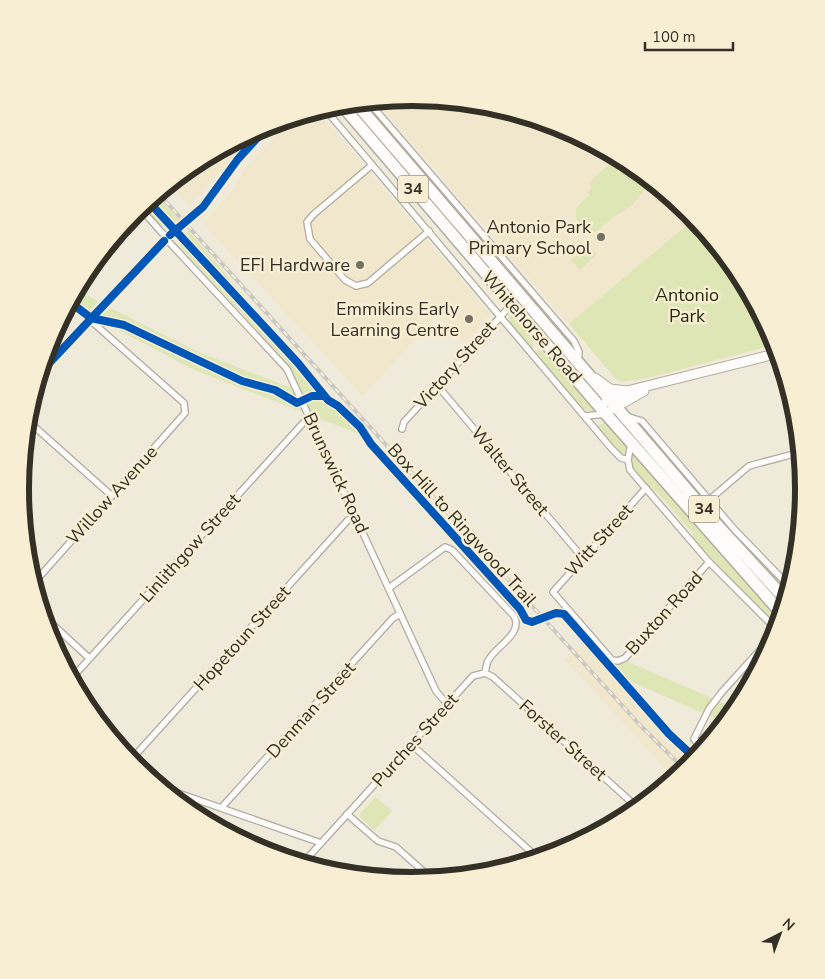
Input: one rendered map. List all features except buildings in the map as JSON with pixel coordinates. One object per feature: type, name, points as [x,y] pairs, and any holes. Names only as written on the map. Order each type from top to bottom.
[{"type":"highway","name":"Whitehorse Road","points":[[362,109],[718,526],[781,595]]},
{"type":"highway","name":"Whitehorse Road","points":[[347,111],[603,410],[777,609]]},
{"type":"main road","points":[[587,372],[610,389],[627,391],[772,355]]},
{"type":"main road","points":[[603,410],[617,407],[660,384]]},
{"type":"main road","points":[[617,407],[627,391]]},
{"type":"street","name":"Whitehorse Road","points":[[374,108],[574,341],[579,352],[578,361]]},
{"type":"street","name":"Whitehorse Road","points":[[331,115],[621,458],[628,460],[630,470],[709,562],[771,625]]},
{"type":"street","points":[[51,361],[167,238],[203,207],[238,159],[256,139]]},
{"type":"street","points":[[372,165],[307,222],[310,239],[345,280],[356,286],[368,283],[429,231]]},
{"type":"street","name":"Brunswick Road","points":[[145,214],[287,369],[436,691],[447,704]]},
{"type":"street","name":"Victory Street","points":[[402,429],[404,422],[512,304]]},
{"type":"street","name":"Willow Avenue","points":[[39,577],[185,413],[184,404],[90,320]]},
{"type":"street","points":[[56,349],[60,351]]},
{"type":"street","name":"Walter Street","points":[[437,385],[582,558]]},
{"type":"street","name":"Whitehorse Road","points":[[617,407],[642,421],[709,500],[785,581]]},
{"type":"street","points":[[585,416],[603,410]]},
{"type":"street","name":"Linlithgow Street","points":[[76,673],[305,421],[311,419]]},
{"type":"street","points":[[34,426],[112,496]]},
{"type":"street","points":[[628,460],[631,442]]},
{"type":"street","points":[[709,500],[749,466],[794,454]]},
{"type":"street","name":"Witt Street","points":[[618,661],[612,660],[553,592],[646,488]]},
{"type":"street","name":"Hopetoun Street","points":[[135,755],[348,520],[356,516]]},
{"type":"street","points":[[389,588],[445,547],[452,550],[517,621],[515,630],[488,661],[485,673]]},
{"type":"street","name":"Buxton Road","points":[[618,661],[625,658],[709,562]]},
{"type":"street","name":"Denman Street","points":[[222,808],[393,618],[400,614]]},
{"type":"street","points":[[54,626],[89,658]]},
{"type":"street","points":[[699,745],[694,739],[709,709],[761,649]]},
{"type":"street","name":"Purches Street","points":[[308,858],[473,676],[485,673]]},
{"type":"street","name":"Forster Street","points":[[485,673],[493,677],[633,804]]},
{"type":"street","points":[[412,745],[533,854]]},
{"type":"street","points":[[177,793],[321,843]]},
{"type":"street","points":[[347,814],[378,841],[396,847],[425,873]]},
{"type":"shaded area","points":[[412,106],[463,109],[487,113],[536,126],[582,145],[626,170],[666,201],[689,223],[569,324],[382,107]]},
{"type":"shaded area","points":[[322,117],[490,314],[464,345],[438,314],[363,396],[203,224],[227,197],[244,170],[281,129]]},
{"type":"shaded area","points":[[242,145],[189,206],[174,189],[199,170]]},
{"type":"shaded area","points":[[588,639],[654,711],[695,750],[670,774],[565,660]]},
{"type":"green space","points":[[612,162],[647,186],[633,204],[592,233],[580,225],[576,218],[576,208],[590,195],[588,192],[592,188],[589,183]]},
{"type":"green space","points":[[160,200],[180,221],[168,226],[160,226],[147,212]]},
{"type":"green space","name":"Antonio Park","points":[[689,223],[732,276],[757,320],[768,346],[652,377],[621,382],[615,378],[569,324]]},
{"type":"green space","points":[[188,230],[298,360],[324,399],[359,428],[357,433],[194,370],[98,319],[110,308],[198,352],[302,392],[287,362],[180,247]]},
{"type":"green space","points":[[588,245],[597,254],[580,270],[571,260]]},
{"type":"green space","points":[[83,293],[98,301],[85,315],[74,309]]},
{"type":"green space","points":[[509,316],[517,317],[534,336],[531,338],[534,350],[511,324]]},
{"type":"green space","points":[[539,349],[542,352],[546,351],[595,412],[583,409],[535,353]]},
{"type":"green space","points":[[607,422],[627,446],[627,457],[622,455],[597,426]]},
{"type":"green space","points":[[632,451],[767,603],[775,615],[774,618],[770,620],[731,581],[692,537],[693,533],[657,492],[653,492],[632,466]]},
{"type":"green space","points":[[626,661],[730,706],[719,720],[625,679],[611,663],[618,666]]},
{"type":"green space","points":[[375,797],[392,811],[374,831],[359,815]]},
{"type":"railway","points":[[163,198],[638,723],[680,765]]},
{"type":"cycle path","points":[[170,235],[203,207],[238,159],[256,139]]},
{"type":"cycle path","name":"Box Hill to Ringwood Trail","points":[[153,207],[298,363],[328,400],[338,406],[360,427],[371,444],[520,609],[526,620],[532,622],[556,613],[564,614],[669,734],[691,754]]},
{"type":"cycle path","points":[[51,361],[164,241]]},
{"type":"cycle path","points":[[76,306],[91,318],[124,325],[242,381],[275,390],[297,403],[312,396],[324,396]]},
{"type":"place","name":"Antonio Park Primary School","points":[[601,237]]},
{"type":"place","name":"EFI Hardware","points":[[360,265]]},
{"type":"place","name":"Emmikins Early Learning Centre","points":[[469,319]]}]
